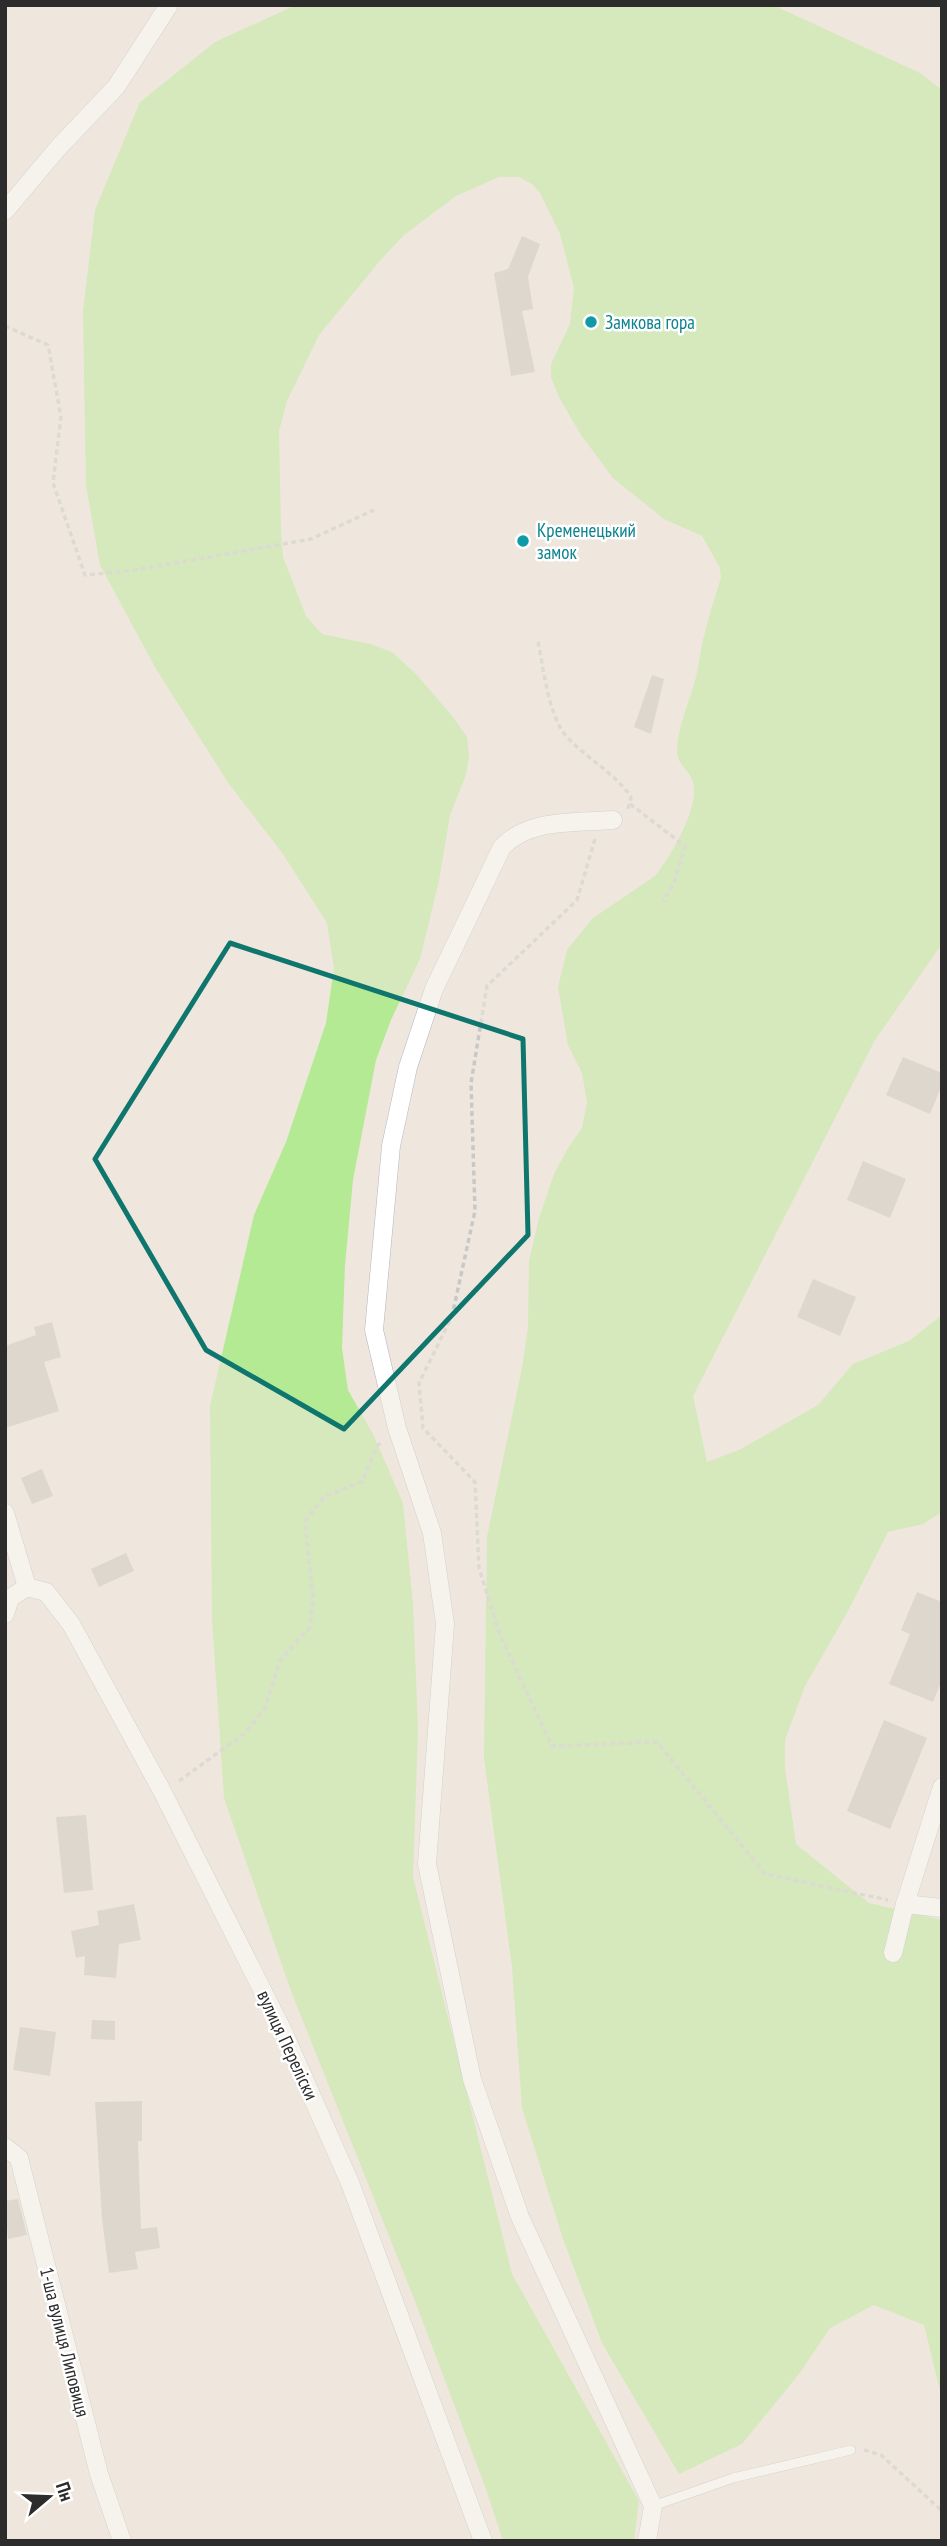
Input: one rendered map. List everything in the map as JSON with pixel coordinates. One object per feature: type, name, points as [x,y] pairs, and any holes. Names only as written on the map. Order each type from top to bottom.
[{"type":"street","points":[[5,211],[58,148],[116,87],[169,5]]},
{"type":"street","points":[[607,820],[535,826],[510,838],[502,847],[434,989],[408,1068],[391,1146],[374,1330],[397,1428],[432,1534],[444,1624],[427,1864],[472,2079],[520,2217],[653,2507],[647,2541]]},
{"type":"street","points":[[5,1513],[27,1587],[9,1598],[5,1614]]},
{"type":"street","name":"вулиця Переліски","points":[[27,1587],[46,1592],[71,1624],[162,1791],[283,2031],[350,2183],[483,2541]]},
{"type":"street","points":[[893,1953],[905,1904],[942,1787]]},
{"type":"street","points":[[905,1904],[942,1908]]},
{"type":"street","name":"1-ша вулиця Липовиця","points":[[5,2147],[19,2158],[99,2473],[122,2541]]},
{"type":"lane","points":[[653,2507],[733,2478],[851,2450]]},
{"type":"path","points":[[5,326],[48,345],[61,417],[52,483],[85,575],[135,570],[311,539],[374,510]]},
{"type":"path","points":[[538,642],[557,722],[565,734],[620,783],[631,797],[631,804],[622,816],[607,820],[576,900],[487,986],[471,1083],[475,1211],[452,1316],[419,1383],[423,1427],[475,1482],[479,1568],[500,1635],[552,1746],[657,1742],[765,1874],[905,1904]]},
{"type":"path","points":[[631,804],[685,846],[674,882],[663,902]]},
{"type":"path","points":[[162,1791],[189,1775],[245,1733],[265,1708],[280,1660],[310,1627],[313,1598],[305,1521],[324,1497],[362,1482],[377,1446],[397,1428]]},
{"type":"path","points":[[851,2450],[868,2449],[881,2455],[942,2511]]},
{"type":"highlighted area","points":[[230,943],[523,1039],[528,1235],[344,1429],[206,1350],[95,1159]]},
{"type":"green space","points":[[296,5],[773,5],[920,73],[942,90],[942,944],[875,1040],[693,1396],[707,1462],[739,1450],[818,1405],[853,1364],[909,1341],[942,1315],[942,1512],[923,1524],[888,1532],[847,1613],[805,1686],[785,1740],[785,1768],[796,1844],[869,1903],[942,1920],[942,2399],[924,2325],[874,2305],[830,2328],[799,2374],[742,2444],[679,2474],[602,2343],[563,2239],[522,2108],[512,1967],[484,1758],[487,1537],[522,1368],[528,1327],[529,1261],[539,1218],[554,1174],[582,1128],[587,1102],[582,1073],[568,1045],[558,987],[567,950],[593,918],[655,876],[688,818],[694,793],[693,783],[677,755],[678,741],[721,578],[720,568],[702,536],[664,519],[613,478],[581,435],[559,397],[551,377],[551,364],[570,324],[574,288],[560,234],[540,193],[532,184],[519,177],[499,177],[456,196],[404,235],[319,335],[287,401],[279,431],[283,557],[306,616],[322,634],[370,644],[392,652],[416,674],[467,737],[469,756],[466,775],[450,815],[439,881],[420,959],[391,1020],[376,1060],[353,1180],[345,1265],[342,1348],[348,1390],[373,1434],[403,1503],[413,1604],[418,1729],[413,1877],[512,2274],[639,2501],[634,2541],[503,2541],[413,2296],[291,1991],[224,1798],[212,1619],[210,1406],[254,1215],[286,1142],[326,1023],[334,968],[327,923],[283,854],[229,784],[156,669],[100,565],[86,485],[83,312],[95,210],[140,102],[215,42]]},
{"type":"building","points":[[522,236],[540,244],[528,277],[533,309],[522,311],[535,372],[511,376],[494,273],[508,269]]},
{"type":"building","points":[[652,675],[664,679],[651,734],[634,727]]},
{"type":"building","points":[[903,1057],[942,1073],[942,1085],[930,1114],[886,1095]]},
{"type":"building","points":[[863,1161],[906,1179],[890,1218],[847,1200]]},
{"type":"building","points":[[813,1279],[856,1297],[840,1336],[797,1317]]},
{"type":"building","points":[[52,1322],[61,1357],[44,1362],[59,1411],[5,1428],[5,1346],[36,1335],[34,1327]]},
{"type":"building","points":[[42,1469],[53,1496],[32,1504],[21,1478]]},
{"type":"building","points":[[126,1553],[134,1571],[99,1587],[91,1569]]},
{"type":"building","points":[[917,1592],[942,1602],[942,1680],[933,1702],[889,1684],[910,1634],[901,1630]]},
{"type":"building","points":[[884,1720],[927,1738],[890,1829],[847,1811]]},
{"type":"building","points":[[86,1815],[93,1890],[64,1893],[56,1817]]},
{"type":"building","points":[[134,1904],[141,1940],[119,1944],[116,1978],[84,1975],[85,1956],[76,1958],[71,1931],[99,1925],[97,1911]]},
{"type":"building","points":[[92,2020],[115,2021],[115,2040],[91,2039]]},
{"type":"building","points":[[20,2027],[56,2032],[50,2076],[13,2070]]},
{"type":"building","points":[[142,2101],[142,2141],[138,2141],[141,2229],[157,2227],[160,2248],[135,2252],[138,2269],[109,2273],[102,2219],[95,2102]]},
{"type":"building","points":[[18,2199],[27,2235],[8,2239],[5,2201]]},
{"type":"place","name":"Замкова гора","points":[[591,322]]},
{"type":"place","name":"Кременецький замок","points":[[523,541]]}]
